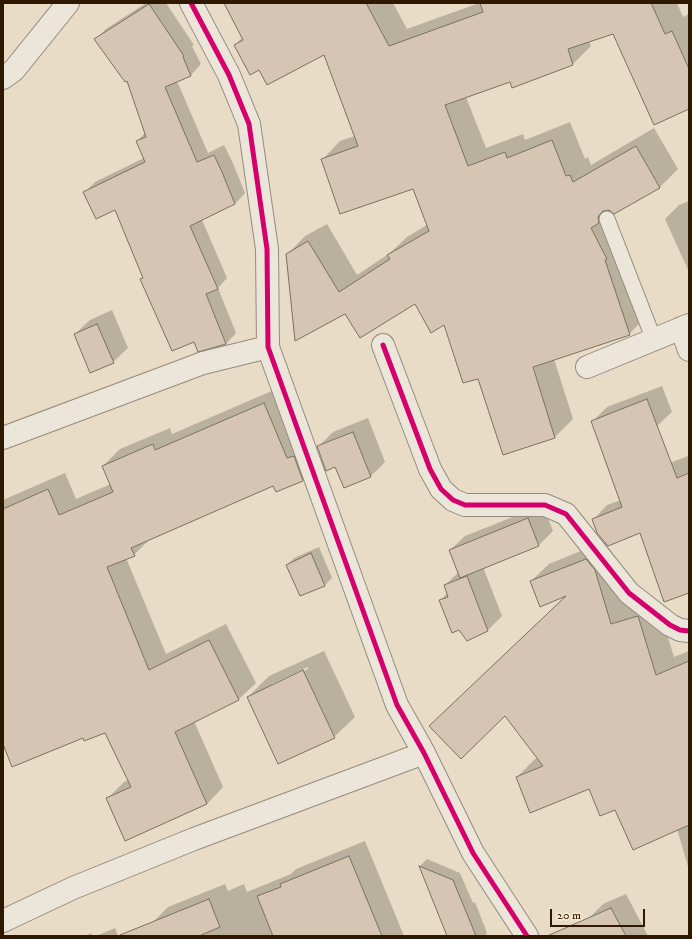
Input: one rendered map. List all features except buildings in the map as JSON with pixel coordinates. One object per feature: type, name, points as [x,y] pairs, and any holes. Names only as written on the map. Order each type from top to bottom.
[{"type":"street","points":[[3,78],[14,70],[68,3]]},
{"type":"street","points":[[191,3],[229,74],[249,124],[267,249],[268,347],[398,705],[424,753],[473,853],[527,936]]},
{"type":"street","points":[[587,367],[685,327],[689,350]]},
{"type":"street","points":[[383,345],[430,469],[441,489],[453,500],[465,505],[545,505],[566,514],[629,593],[670,625],[680,630],[689,631]]},
{"type":"street","points":[[3,438],[203,363],[268,347]]},
{"type":"street","points":[[3,921],[73,888],[187,842],[424,753]]},
{"type":"lane","points":[[607,218],[654,340]]},
{"type":"cycle path","points":[[191,3],[229,75],[249,124],[267,249],[268,347],[397,705],[424,753],[473,853],[527,936]]},
{"type":"cycle path","points":[[383,345],[430,469],[441,489],[453,500],[465,505],[545,505],[566,514],[629,593],[670,625],[680,630],[689,631]]}]
